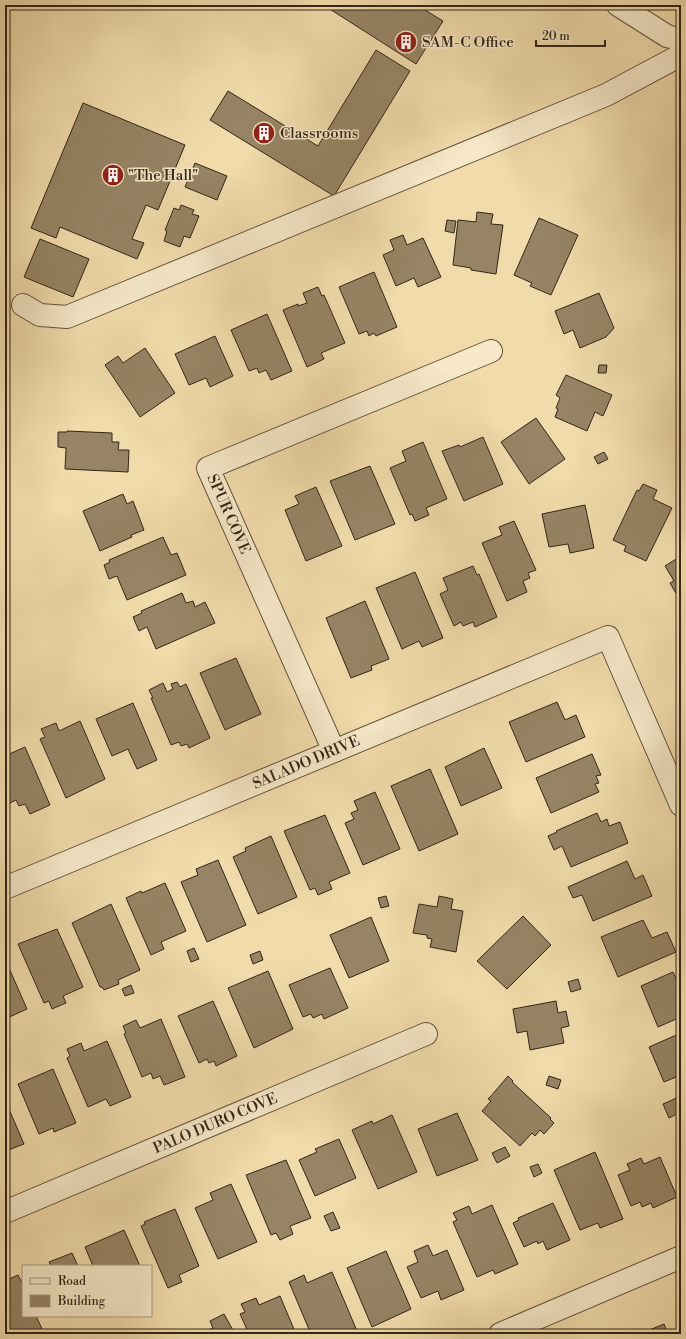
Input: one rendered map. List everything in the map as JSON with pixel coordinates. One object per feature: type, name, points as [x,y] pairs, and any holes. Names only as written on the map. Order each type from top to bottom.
[{"type":"street","points":[[618,5],[667,36],[681,40]]},
{"type":"street","points":[[23,305],[40,315],[67,317],[606,95],[681,54]]},
{"type":"street","name":"SPUR COVE","points":[[334,751],[208,468],[491,351]]},
{"type":"street","name":"SALADO DRIVE","points":[[5,888],[608,637],[681,805]]},
{"type":"street","name":"PALO DURO COVE","points":[[5,1212],[426,1034]]},
{"type":"street","points":[[500,1334],[681,1257]]},
{"type":"building","name":"SAM-C Office","points":[[325,5],[417,5],[443,21],[416,64]]},
{"type":"building","name":"Classrooms","points":[[376,50],[410,71],[334,196],[210,120],[228,91],[318,146]]},
{"type":"building","name":"\"The Hall\"","points":[[83,103],[185,145],[158,210],[146,205],[132,239],[144,243],[137,259],[60,227],[56,238],[31,228]]},
{"type":"building","points":[[195,163],[227,176],[217,200],[185,187]]},
{"type":"building","points":[[181,205],[194,210],[192,214],[199,216],[190,238],[184,236],[180,247],[164,241],[167,231],[165,230],[174,208],[179,210]]},
{"type":"building","points":[[477,212],[493,214],[491,224],[503,225],[496,274],[471,270],[471,268],[453,265],[458,220],[476,222]]},
{"type":"building","points":[[539,218],[578,235],[551,295],[530,286],[532,283],[514,275]]},
{"type":"building","points":[[447,220],[456,221],[454,233],[445,231]]},
{"type":"building","points":[[403,235],[407,245],[423,238],[441,277],[418,287],[414,278],[396,286],[383,255],[394,250],[390,240]]},
{"type":"building","points":[[40,239],[89,259],[73,297],[24,277]]},
{"type":"building","points":[[374,272],[397,327],[376,336],[374,333],[369,336],[367,331],[359,334],[339,287]]},
{"type":"building","points":[[318,287],[322,296],[324,295],[345,343],[321,353],[324,359],[307,367],[283,310],[298,304],[298,306],[307,303],[303,293]]},
{"type":"building","points":[[599,293],[614,328],[606,337],[580,348],[573,330],[564,334],[555,311]]},
{"type":"building","points":[[267,314],[292,371],[271,380],[266,370],[259,373],[257,368],[249,371],[231,330]]},
{"type":"building","points":[[215,336],[233,376],[210,387],[206,378],[189,385],[175,354]]},
{"type":"building","points":[[145,348],[175,393],[140,417],[105,365],[118,356],[123,363]]},
{"type":"building","points":[[599,365],[607,365],[606,373],[598,373]]},
{"type":"building","points":[[566,375],[612,395],[603,416],[595,412],[587,431],[555,417],[558,409],[556,408],[560,398],[556,395]]},
{"type":"building","points":[[536,418],[565,459],[529,484],[501,442]]},
{"type":"building","points":[[58,432],[112,433],[112,442],[119,442],[118,450],[129,450],[128,472],[65,469],[66,448],[58,447]]},
{"type":"building","points":[[483,437],[503,484],[464,501],[442,451],[459,445],[460,447]]},
{"type":"building","points":[[423,442],[447,499],[426,508],[429,515],[415,521],[412,514],[410,515],[390,468],[406,461],[402,451]]},
{"type":"building","points":[[604,452],[608,459],[598,464],[594,457]]},
{"type":"building","points":[[370,466],[395,524],[355,540],[330,481]]},
{"type":"building","points":[[643,484],[657,490],[653,499],[672,508],[646,561],[624,551],[626,546],[613,540],[637,490],[639,491]]},
{"type":"building","points":[[316,487],[342,546],[306,561],[285,510],[299,504],[295,496]]},
{"type":"building","points":[[123,494],[127,504],[133,501],[144,530],[100,551],[83,511]]},
{"type":"building","points":[[585,505],[594,548],[570,553],[568,544],[549,547],[542,514]]},
{"type":"building","points":[[514,521],[536,570],[528,573],[530,578],[523,581],[527,592],[507,601],[482,543],[502,535],[499,527]]},
{"type":"building","points":[[163,537],[171,555],[177,553],[186,575],[127,600],[117,576],[109,579],[104,565],[110,562],[109,560]]},
{"type":"building","points":[[681,556],[681,602],[670,583],[674,581],[665,566]]},
{"type":"building","points":[[473,566],[477,575],[479,574],[497,617],[475,627],[473,622],[463,626],[461,622],[454,626],[440,594],[448,590],[443,578]]},
{"type":"building","points":[[415,572],[443,638],[422,647],[419,641],[402,649],[376,588]]},
{"type":"building","points":[[182,593],[186,603],[193,601],[195,607],[205,602],[215,623],[156,649],[147,627],[139,631],[133,617],[142,613],[141,611]]},
{"type":"building","points":[[365,601],[389,659],[371,666],[372,670],[351,678],[326,618]]},
{"type":"building","points":[[236,658],[261,714],[225,730],[200,673]]},
{"type":"building","points":[[177,682],[180,687],[186,684],[210,738],[189,748],[187,744],[181,746],[179,742],[171,745],[149,690],[163,683],[167,692],[173,689],[171,684]]},
{"type":"building","points":[[557,702],[565,720],[576,715],[585,737],[526,762],[509,722]]},
{"type":"building","points":[[133,703],[157,760],[137,769],[128,749],[112,756],[96,719]]},
{"type":"building","points":[[80,721],[105,779],[66,798],[40,739],[45,737],[41,729],[56,723],[59,731]]},
{"type":"building","points":[[25,747],[50,805],[30,814],[25,804],[19,806],[16,800],[8,804],[5,798],[5,756]]},
{"type":"building","points":[[484,748],[502,788],[461,806],[445,767]]},
{"type":"building","points":[[592,754],[601,775],[596,776],[599,783],[595,784],[599,792],[551,813],[536,778]]},
{"type":"building","points":[[430,769],[458,834],[419,851],[391,786]]},
{"type":"building","points":[[375,792],[400,849],[363,865],[345,823],[354,819],[351,813],[358,810],[354,801]]},
{"type":"building","points":[[597,813],[601,822],[607,819],[609,826],[620,822],[628,843],[571,867],[562,846],[554,850],[548,836]]},
{"type":"building","points":[[325,815],[350,873],[329,882],[332,889],[318,895],[315,888],[310,890],[284,831]]},
{"type":"building","points":[[271,836],[297,897],[258,914],[233,857],[246,851],[245,848]]},
{"type":"building","points":[[218,860],[246,925],[207,942],[181,882],[198,875],[196,869]]},
{"type":"building","points":[[627,861],[635,879],[643,875],[652,896],[593,921],[582,895],[573,898],[568,887]]},
{"type":"building","points":[[165,883],[186,931],[161,942],[164,949],[151,955],[126,898]]},
{"type":"building","points":[[386,896],[389,906],[381,908],[378,898]]},
{"type":"building","points":[[439,896],[453,899],[451,909],[463,911],[456,952],[430,947],[432,939],[427,938],[427,935],[413,933],[419,904],[437,907]]},
{"type":"building","points":[[111,904],[140,970],[118,980],[119,984],[104,990],[100,987],[72,923]]},
{"type":"building","points":[[523,916],[551,945],[507,989],[477,961]]},
{"type":"building","points":[[371,917],[389,961],[349,978],[330,935]]},
{"type":"building","points":[[643,920],[652,938],[667,932],[676,952],[618,977],[601,937]]},
{"type":"building","points":[[57,929],[83,987],[63,996],[66,1003],[52,1009],[49,1001],[44,1003],[18,944]]},
{"type":"building","points":[[194,948],[199,959],[191,962],[187,951]]},
{"type":"building","points":[[260,951],[263,960],[253,964],[250,955]]},
{"type":"building","points":[[5,959],[27,1009],[5,1019]]},
{"type":"building","points":[[330,968],[348,1008],[324,1019],[322,1014],[313,1018],[311,1014],[303,1017],[289,985]]},
{"type":"building","points":[[268,971],[293,1029],[254,1048],[228,988]]},
{"type":"building","points":[[673,972],[677,981],[681,979],[681,1017],[658,1027],[641,986]]},
{"type":"building","points":[[578,979],[581,989],[571,992],[568,982]]},
{"type":"building","points":[[131,985],[134,993],[125,996],[122,989]]},
{"type":"building","points":[[213,1001],[237,1056],[216,1066],[214,1061],[209,1063],[207,1059],[199,1063],[178,1016]]},
{"type":"building","points":[[556,1001],[558,1013],[566,1011],[569,1026],[561,1028],[564,1043],[530,1050],[527,1031],[517,1033],[513,1009]]},
{"type":"building","points":[[161,1019],[185,1077],[164,1085],[160,1076],[153,1079],[151,1073],[142,1077],[124,1034],[126,1033],[123,1026],[136,1020],[140,1028]]},
{"type":"building","points":[[681,1033],[681,1075],[664,1082],[649,1047]]},
{"type":"building","points":[[107,1041],[131,1097],[110,1106],[106,1099],[88,1107],[67,1058],[70,1056],[67,1049],[81,1043],[84,1051]]},
{"type":"building","points":[[53,1069],[76,1123],[54,1132],[53,1128],[39,1134],[18,1084]]},
{"type":"building","points":[[508,1076],[513,1081],[512,1082],[551,1118],[550,1119],[554,1123],[544,1134],[540,1130],[535,1136],[532,1133],[520,1146],[482,1111],[491,1101],[488,1099]]},
{"type":"building","points":[[549,1076],[561,1080],[558,1089],[546,1085]]},
{"type":"building","points":[[681,1096],[681,1123],[677,1114],[669,1118],[663,1104]]},
{"type":"building","points":[[5,1100],[24,1144],[6,1151],[7,1153],[5,1154]]},
{"type":"building","points":[[457,1113],[478,1160],[437,1176],[418,1129]]},
{"type":"building","points":[[392,1115],[417,1172],[378,1189],[352,1130],[372,1121],[373,1124]]},
{"type":"building","points":[[339,1139],[356,1178],[315,1196],[299,1160],[317,1152],[315,1149]]},
{"type":"building","points":[[505,1147],[510,1156],[497,1163],[492,1153]]},
{"type":"building","points":[[595,1152],[623,1219],[600,1228],[598,1223],[580,1230],[554,1170]]},
{"type":"building","points":[[660,1157],[677,1197],[653,1208],[651,1203],[642,1207],[640,1202],[631,1206],[618,1175],[630,1170],[627,1164],[641,1158],[644,1164]]},
{"type":"building","points":[[286,1160],[311,1218],[290,1226],[293,1234],[280,1240],[276,1233],[271,1235],[246,1175]]},
{"type":"building","points":[[538,1164],[542,1173],[534,1177],[530,1167]]},
{"type":"building","points":[[231,1184],[257,1242],[218,1259],[195,1208],[213,1200],[210,1193]]},
{"type":"building","points":[[553,1203],[570,1240],[547,1250],[543,1241],[538,1244],[537,1241],[524,1247],[513,1223],[519,1220],[518,1218]]},
{"type":"building","points":[[492,1205],[518,1264],[495,1274],[493,1270],[477,1277],[453,1222],[457,1220],[453,1213],[469,1206],[472,1214]]},
{"type":"building","points":[[175,1209],[199,1266],[179,1275],[182,1282],[168,1288],[141,1226],[145,1224],[144,1222]]},
{"type":"building","points":[[333,1212],[340,1228],[331,1231],[324,1216]]},
{"type":"building","points":[[124,1230],[140,1265],[93,1265],[85,1247]]},
{"type":"building","points":[[428,1245],[433,1256],[447,1250],[464,1290],[441,1300],[438,1291],[421,1298],[407,1267],[418,1262],[414,1251]]},
{"type":"building","points":[[386,1251],[411,1309],[372,1327],[347,1268]]},
{"type":"building","points":[[72,1253],[78,1265],[50,1265],[49,1262]]},
{"type":"building","points":[[332,1272],[357,1331],[351,1334],[311,1334],[289,1282],[304,1275],[307,1283]]},
{"type":"building","points":[[18,1275],[22,1283],[22,1317],[36,1317],[44,1333],[5,1334],[5,1281]]},
{"type":"building","points":[[280,1296],[296,1334],[249,1334],[240,1314],[245,1312],[241,1304],[256,1298],[259,1305]]},
{"type":"building","points":[[224,1314],[235,1334],[200,1334],[213,1328],[210,1321]]},
{"type":"building","points":[[664,1324],[668,1334],[642,1333]]},
{"type":"place","name":"SAM-C Office","points":[[406,42]]},
{"type":"place","name":"Classrooms","points":[[264,133]]},
{"type":"place","name":"\"The Hall\"","points":[[113,175]]}]
